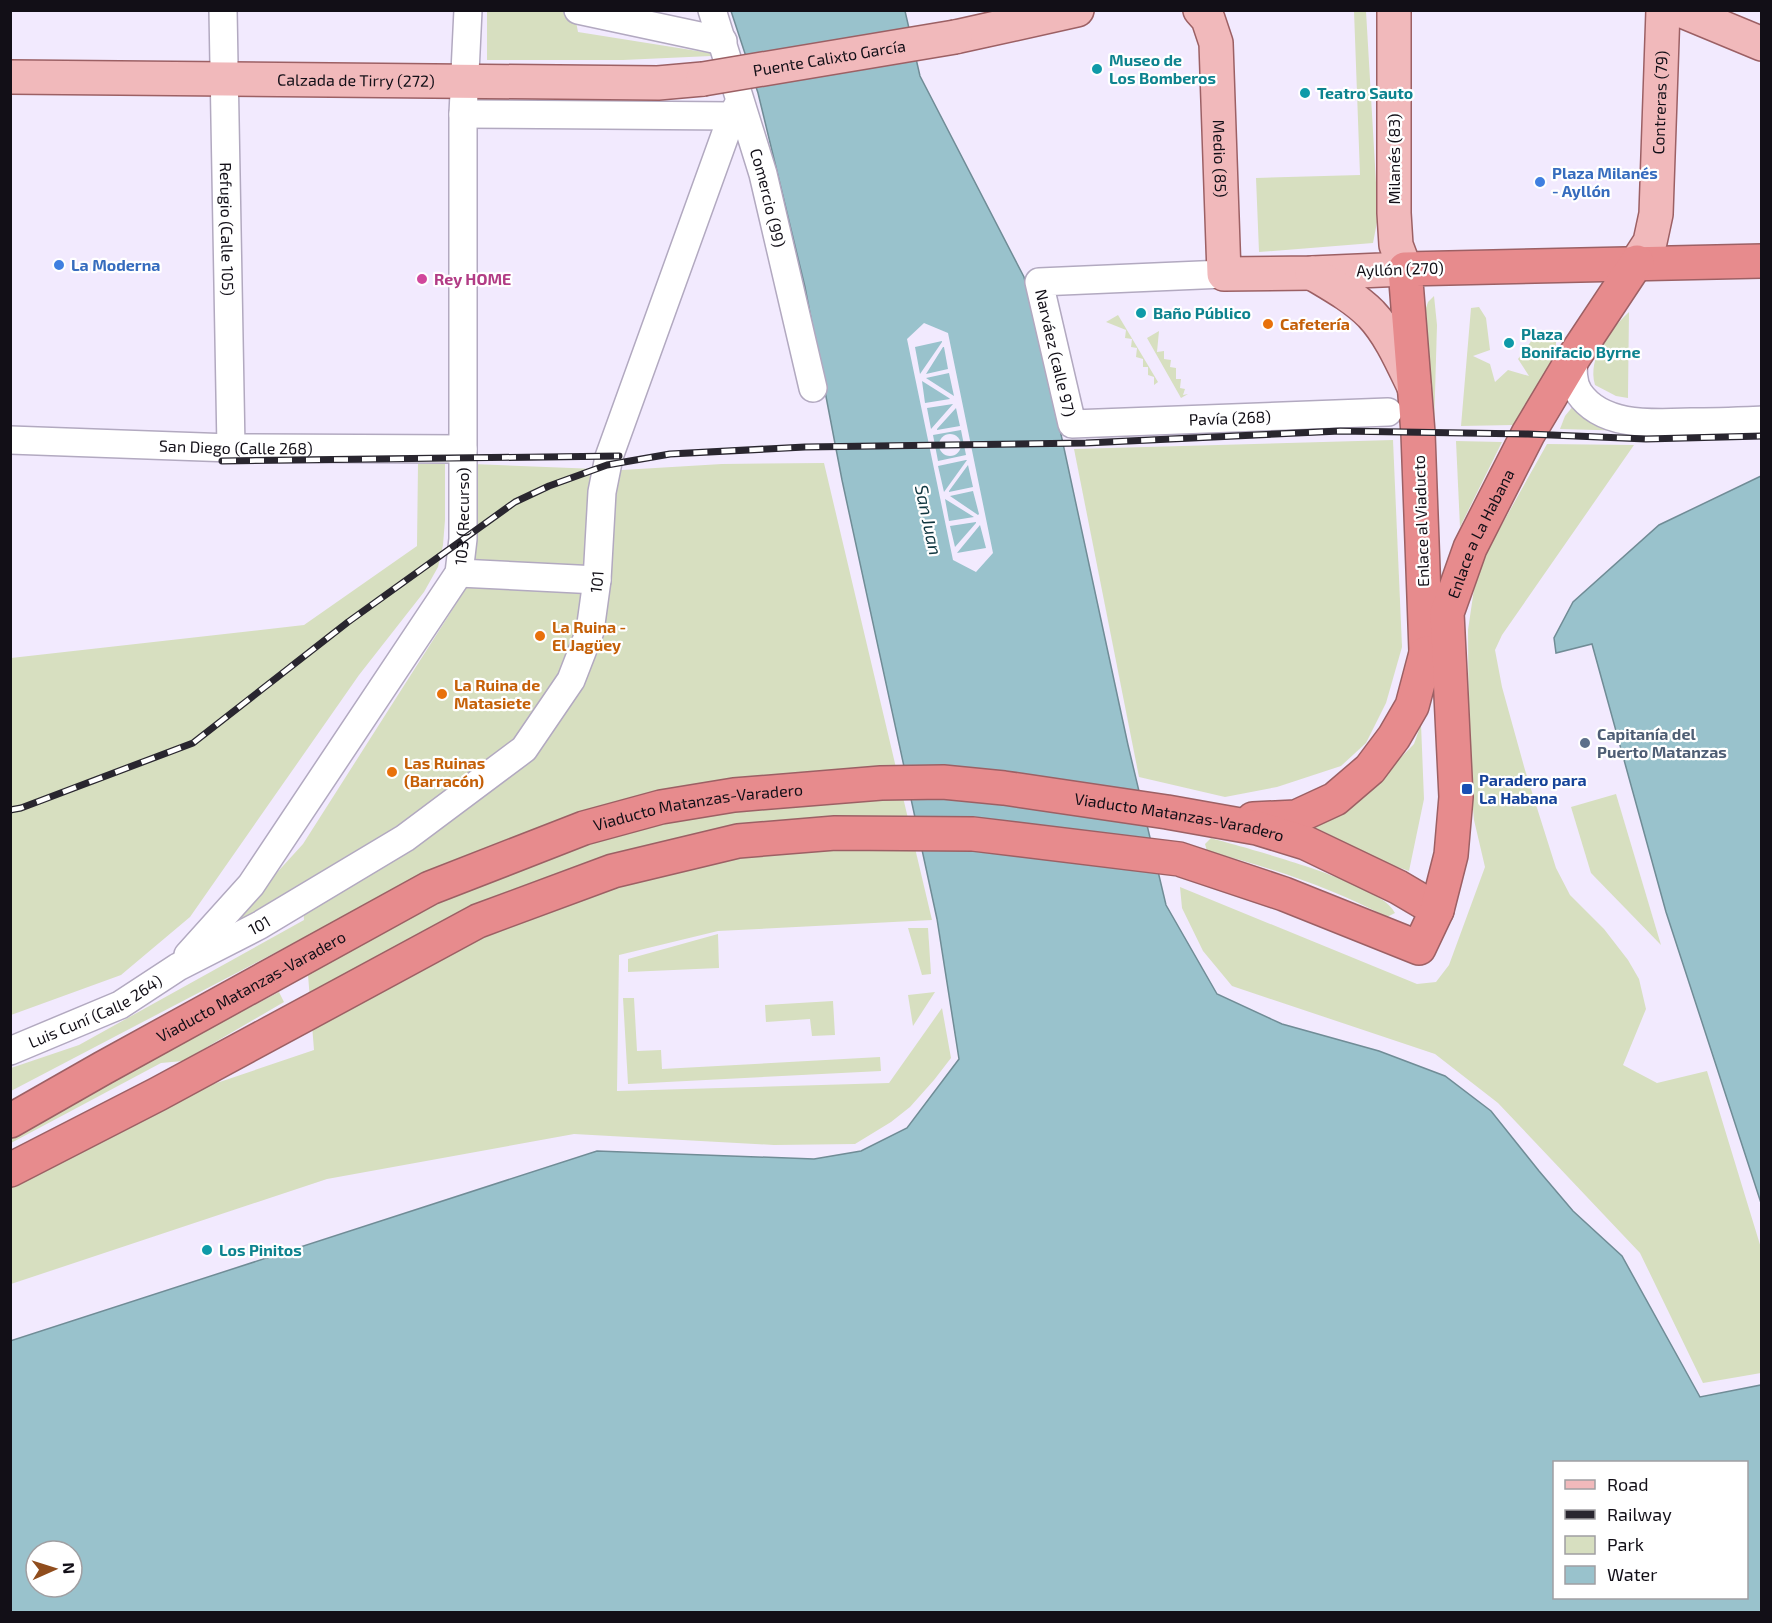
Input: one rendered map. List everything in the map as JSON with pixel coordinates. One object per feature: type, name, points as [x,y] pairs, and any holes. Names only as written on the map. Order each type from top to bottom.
[{"type":"highway","name":"Ayllón (270)","points":[[1405,269],[1761,261]]},
{"type":"highway","name":"Enlace a La Habana","points":[[1427,903],[1451,855],[1456,797],[1447,613],[1470,548],[1528,434],[1574,357],[1637,262]]},
{"type":"highway","points":[[1405,269],[1415,389]]},
{"type":"highway","name":"Enlace al Viaducto","points":[[1415,389],[1434,798],[1427,903]]},
{"type":"highway","points":[[1167,812],[1235,818],[1296,817],[1335,799],[1370,769],[1394,737],[1412,705],[1426,653]]},
{"type":"highway","name":"Viaducto Matanzas-Varadero","points":[[10,1121],[430,888],[584,828],[661,807],[734,795],[881,783],[943,782],[1004,788],[1167,812],[1257,828],[1306,843],[1427,903]]},
{"type":"highway","points":[[10,1170],[158,1094],[478,921],[613,871],[738,841],[835,833],[973,834],[1179,859],[1284,894],[1408,943],[1427,903]]},
{"type":"main road","name":"Puente Calixto García","points":[[703,79],[955,37],[1077,10]]},
{"type":"main road","name":"Medio (85)","points":[[1200,10],[1208,19],[1215,43],[1224,274]]},
{"type":"main road","name":"Milanés (83)","points":[[1394,10],[1394,213],[1396,245],[1405,269]]},
{"type":"main road","name":"Contreras (79)","points":[[1637,262],[1650,242],[1656,214],[1663,10]]},
{"type":"main road","points":[[1680,10],[1761,44]]},
{"type":"main road","name":"Calzada de Tirry (272)","points":[[10,77],[658,83],[703,79]]},
{"type":"main road","name":"Ayllón (270)","points":[[1224,274],[1405,269]]},
{"type":"main road","points":[[1312,273],[1339,289],[1370,313],[1395,349],[1415,389]]},
{"type":"street","name":"Refugio (Calle 105)","points":[[223,10],[231,448]]},
{"type":"street","points":[[578,10],[723,41]]},
{"type":"street","name":"Comercio (99)","points":[[712,10],[723,41],[737,108],[763,174],[813,388]]},
{"type":"street","points":[[955,37],[999,10]]},
{"type":"street","name":"103 (Recurso)","points":[[178,967],[251,885],[459,573],[463,539],[464,114],[470,12]]},
{"type":"street","points":[[464,114],[737,108]]},
{"type":"street","name":"101","points":[[178,967],[261,925],[405,838],[524,749],[571,681],[590,631],[597,580],[602,492],[609,457],[737,108]]},
{"type":"street","name":"Ayllón (270)","points":[[1039,282],[1224,274]]},
{"type":"street","name":"Narváez (calle 97)","points":[[1039,282],[1072,424]]},
{"type":"street","points":[[1574,357],[1573,376],[1578,391],[1596,410],[1611,416],[1646,423],[1761,420]]},
{"type":"street","name":"Pavía (268)","points":[[1072,424],[1388,412]]},
{"type":"street","name":"San Diego (Calle 268)","points":[[10,440],[231,448],[463,449]]},
{"type":"street","points":[[459,573],[597,580]]},
{"type":"street","name":"Luis Cuní (Calle 264)","points":[[10,1051],[120,1005],[178,967]]},
{"type":"green space","points":[[487,11],[574,11],[578,32],[710,53],[711,56],[623,60],[487,60]]},
{"type":"green space","points":[[1354,11],[1366,11],[1378,217],[1373,243],[1259,252],[1256,178],[1360,175]]},
{"type":"green space","points":[[1434,296],[1437,325],[1434,427],[1427,374],[1426,308]]},
{"type":"green space","name":"Plaza Bonifacio Byrne","points":[[1479,307],[1486,318],[1490,350],[1473,356],[1490,364],[1495,382],[1508,370],[1529,376],[1518,359],[1535,336],[1557,332],[1555,355],[1513,425],[1461,426],[1471,308]]},
{"type":"green space","points":[[1629,312],[1628,398],[1616,396],[1595,385],[1593,375],[1597,354],[1602,345]]},
{"type":"green space","points":[[1118,315],[1158,382],[1154,385],[1154,377],[1148,375],[1148,367],[1143,367],[1143,359],[1136,357],[1137,348],[1131,347],[1132,339],[1125,338],[1126,330],[1106,322]]},
{"type":"green space","points":[[1159,331],[1157,352],[1164,351],[1164,359],[1171,360],[1170,367],[1176,368],[1176,379],[1181,379],[1180,388],[1185,389],[1183,395],[1188,394],[1181,398],[1147,338]]},
{"type":"green space","points":[[1574,405],[1632,431],[1560,429],[1565,416]]},
{"type":"green space","points":[[1393,440],[1402,647],[1386,703],[1366,743],[1341,766],[1277,787],[1225,797],[1139,777],[1074,449]]},
{"type":"green space","points":[[1456,441],[1502,442],[1460,527]]},
{"type":"green space","points":[[1547,444],[1634,445],[1502,635],[1495,650],[1502,687],[1556,868],[1570,895],[1604,929],[1628,960],[1639,979],[1646,1009],[1623,1065],[1657,1083],[1707,1071],[1761,1248],[1761,1373],[1703,1383],[1640,1253],[1498,1103],[1435,1054],[1232,986],[1203,951],[1182,908],[1180,887],[1417,984],[1436,982],[1449,965],[1485,867],[1474,820],[1469,765],[1468,630],[1474,589],[1486,553]]},
{"type":"green space","points":[[824,463],[932,920],[718,931],[619,955],[617,1091],[889,1083],[942,1008],[951,1058],[910,1107],[891,1122],[855,1144],[774,1145],[574,1134],[327,1179],[11,1284],[11,1187],[187,1093],[314,1050],[305,937],[11,1091],[11,1068],[79,1045],[304,920],[302,892],[219,936],[303,844],[470,582],[472,464],[622,470],[722,464]]},
{"type":"green space","points":[[418,464],[445,464],[445,520],[438,567],[424,592],[359,675],[190,917],[121,975],[11,1015],[11,658],[304,625],[417,546]]},
{"type":"green space","points":[[1421,724],[1424,799],[1409,871],[1389,864],[1310,825],[1367,792],[1414,744]]},
{"type":"green space","points":[[1616,794],[1661,945],[1591,873],[1571,807]]},
{"type":"green space","points":[[1211,838],[1281,858],[1340,879],[1366,890],[1385,902],[1395,913],[1387,917],[1343,896],[1299,879],[1207,851],[1205,844]]},
{"type":"green space","points":[[908,928],[928,928],[931,974],[922,975]]},
{"type":"green space","points":[[718,934],[719,968],[628,972],[628,959]]},
{"type":"green space","points":[[279,992],[284,1002],[183,1061],[161,1063],[11,1143],[11,1133]]},
{"type":"green space","points":[[935,992],[913,1026],[908,995]]},
{"type":"green space","points":[[623,998],[634,998],[637,1051],[661,1050],[662,1069],[880,1057],[881,1071],[628,1084]]},
{"type":"green space","points":[[833,1001],[835,1035],[812,1036],[810,1019],[766,1022],[765,1005]]},
{"type":"water","name":"San Juan","points":[[731,11],[905,11],[920,76],[1024,277],[1166,905],[1217,994],[1282,1024],[1379,1051],[1445,1076],[1491,1111],[1573,1211],[1622,1256],[1700,1397],[1761,1385],[1761,1612],[11,1612],[10,1341],[597,1151],[814,1159],[861,1151],[907,1128],[959,1059],[937,919],[842,480],[805,287],[758,93]]},
{"type":"water","points":[[1761,476],[1761,1203],[1666,912],[1592,644],[1556,653],[1554,638],[1573,602],[1659,525]]},
{"type":"pier","points":[[924,323],[948,333],[993,553],[976,572],[953,560],[907,339]],"holes":[[[942,341],[942,342],[920,374],[915,347]],[[943,347],[948,369],[926,374]],[[949,373],[954,396],[926,378]],[[922,381],[949,398],[925,403]],[[953,404],[931,429],[927,408]],[[956,408],[960,426],[937,430]],[[961,430],[966,455],[938,461],[933,435]],[[967,460],[944,492],[938,466]],[[968,465],[973,487],[949,492]],[[973,491],[978,515],[950,496]],[[945,499],[974,517],[949,521]],[[976,523],[955,547],[950,526]],[[980,525],[986,548],[957,553]]]},
{"type":"pier","points":[[950,434],[958,437],[961,445],[958,453],[950,456],[942,453],[939,445],[942,437]]},
{"type":"railway","points":[[10,810],[21,808],[193,743],[348,622],[515,502],[549,486],[607,465],[670,454],[805,447],[1086,443],[1340,431],[1528,434],[1646,439],[1762,436]]},
{"type":"railway","points":[[222,461],[619,456]]},
{"type":"place","name":"Museo de Los Bomberos","points":[[1097,69]]},
{"type":"place","name":"Teatro Sauto","points":[[1305,93]]},
{"type":"place","name":"Plaza Milanés - Ayllón","points":[[1540,182]]},
{"type":"place","name":"La Moderna","points":[[59,265]]},
{"type":"place","name":"Rey HOME","points":[[422,279]]},
{"type":"place","name":"Baño Público","points":[[1141,313]]},
{"type":"place","name":"Cafetería","points":[[1268,324]]},
{"type":"place","name":"Plaza Bonifacio Byrne","points":[[1509,343]]},
{"type":"place","name":"La Ruina - El Jagüey","points":[[540,636]]},
{"type":"place","name":"La Ruina de Matasiete","points":[[442,694]]},
{"type":"place","name":"Capitanía del Puerto Matanzas","points":[[1585,743]]},
{"type":"place","name":"Las Ruinas (Barracón)","points":[[392,772]]},
{"type":"place","name":"Paradero para La Habana","points":[[1467,789]]},
{"type":"place","name":"Los Pinitos","points":[[207,1250]]}]
